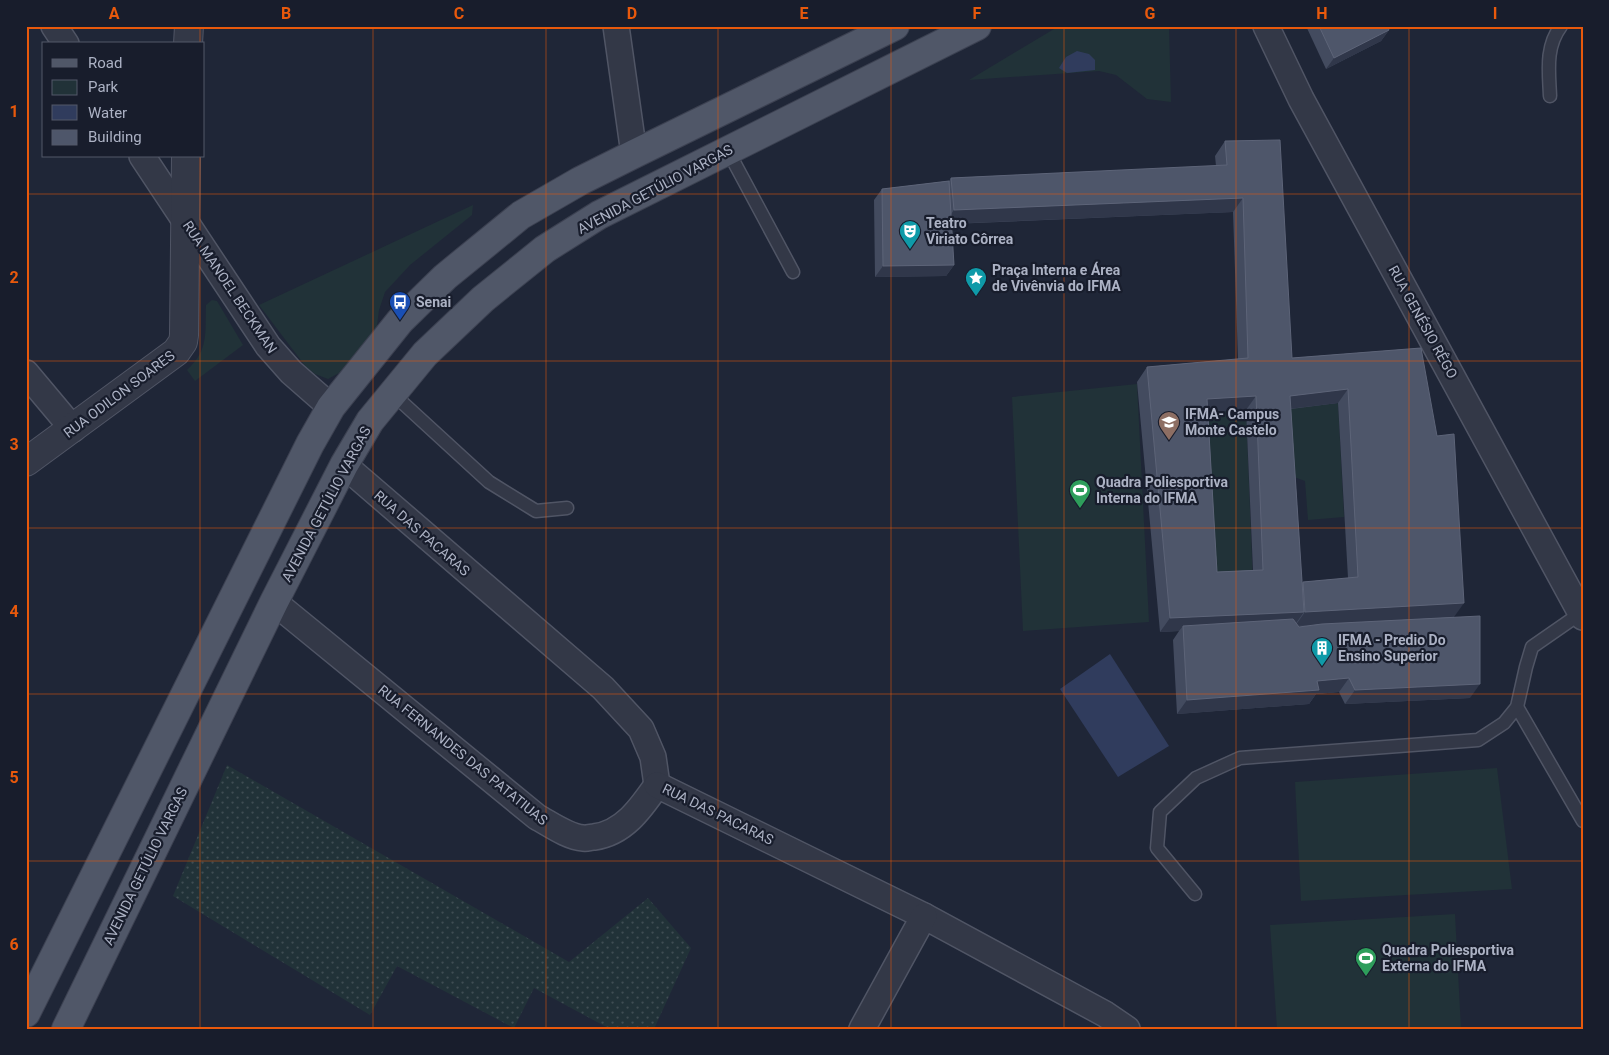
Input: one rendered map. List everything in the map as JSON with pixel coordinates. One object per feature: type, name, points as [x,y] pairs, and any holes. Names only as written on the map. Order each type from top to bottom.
[{"type":"main road","points":[[26,1013],[144,780],[310,444],[331,407],[400,321],[444,277],[521,215],[580,181],[895,26]]},
{"type":"main road","name":"AVENIDA GETÚLIO VARGAS","points":[[70,1027],[274,602],[344,466],[370,421],[425,354],[477,305],[545,249],[600,215],[977,26]]},
{"type":"main road","points":[[143,872],[162,798],[157,786],[144,780]]},
{"type":"street","points":[[54,26],[65,42]]},
{"type":"street","points":[[188,26],[188,42]]},
{"type":"street","points":[[616,26],[634,154]]},
{"type":"street","name":"RUA GENÉSIO RÊGO","points":[[1266,26],[1311,116],[1582,615]]},
{"type":"street","name":"RUA MANOEL BECKMAN","points":[[143,158],[268,346],[291,372],[331,407]]},
{"type":"street","points":[[186,158],[186,221]]},
{"type":"street","name":"RUA ODILON SOARES","points":[[26,462],[176,352],[180,347],[184,335],[186,221]]},
{"type":"street","points":[[26,373],[73,428]]},
{"type":"street","name":"RUA DAS PACARAS","points":[[344,466],[603,688],[641,729],[653,756],[657,784],[924,916],[1103,1022],[1127,1029]]},
{"type":"street","name":"RUA FERNANDES DAS PATATIUAS","points":[[274,602],[537,817],[560,830],[583,838],[603,836],[617,830],[637,813],[657,784]]},
{"type":"street","points":[[862,1029],[924,916]]},
{"type":"lane","points":[[1550,96],[1549,52],[1557,31],[1561,26]]},
{"type":"lane","points":[[728,151],[793,272]]},
{"type":"lane","points":[[393,394],[490,482],[536,511],[567,508]]},
{"type":"lane","points":[[1195,894],[1157,848],[1160,812],[1196,778],[1240,758],[1478,740],[1504,723],[1517,707],[1532,648],[1582,615]]},
{"type":"lane","points":[[1517,707],[1583,821]]},
{"type":"green space","points":[[1059,26],[1169,26],[1171,102],[1147,99],[1116,75],[1099,71],[969,80]]},
{"type":"green space","points":[[473,205],[472,215],[410,265],[385,292],[379,310],[377,326],[369,339],[339,373],[328,379],[315,374],[306,367],[259,305]]},
{"type":"green space","points":[[212,300],[217,301],[243,345],[195,381],[187,370],[194,363],[202,348],[205,333],[206,305]]},
{"type":"green space","name":"Quadra Poliesportiva Interna do IFMA","points":[[1137,384],[1149,622],[1023,631],[1012,397]]},
{"type":"green space","points":[[1338,403],[1344,517],[1308,520],[1305,481],[1286,474],[1280,410]]},
{"type":"green space","points":[[1246,410],[1253,584],[1207,587],[1198,413]]},
{"type":"green space","points":[[227,765],[569,962],[648,898],[691,948],[654,1029],[610,1029],[534,988],[514,1028],[397,966],[370,1015],[173,896]]},
{"type":"green space","points":[[1497,768],[1512,889],[1301,901],[1295,782]]},
{"type":"green space","name":"Quadra Poliesportiva Externa do IFMA","points":[[1455,914],[1461,1029],[1277,1029],[1270,925]]},
{"type":"water","points":[[1077,51],[1089,54],[1095,60],[1095,70],[1067,73],[1059,68],[1066,57]]},
{"type":"water","points":[[1110,654],[1169,746],[1118,777],[1060,689]]},
{"type":"building","points":[[1319,26],[1387,26],[1389,30],[1334,58]]},
{"type":"building","points":[[1280,140],[1292,358],[1421,348],[1437,436],[1454,434],[1464,603],[1305,612],[1303,582],[1358,577],[1348,389],[1290,396],[1304,612],[1170,618],[1147,367],[1248,358],[1243,198],[954,210],[951,178],[1227,165],[1225,141]],"holes":[[[1256,396],[1263,570],[1217,572],[1207,399]]]},
{"type":"building","name":"Teatro Viriato Côrrea","points":[[949,181],[954,265],[883,266],[882,189]]},
{"type":"building","name":"IFMA - Predio Do Ensino Superior","points":[[1480,616],[1480,684],[1355,690],[1349,678],[1317,681],[1319,690],[1187,700],[1183,626],[1293,619],[1299,627],[1322,624]]},
{"type":"place","name":"Teatro Viriato Côrrea","points":[[910,250]]},
{"type":"place","name":"Praça Interna e Área de Vivênvia do IFMA","points":[[976,297]]},
{"type":"place","name":"Senai","points":[[400,321]]},
{"type":"place","name":"IFMA- Campus Monte Castelo","points":[[1169,441]]},
{"type":"place","name":"Quadra Poliesportiva Interna do IFMA","points":[[1080,509]]},
{"type":"place","name":"IFMA - Predio Do Ensino Superior","points":[[1322,667]]},
{"type":"place","name":"Quadra Poliesportiva Externa do IFMA","points":[[1366,977]]}]
